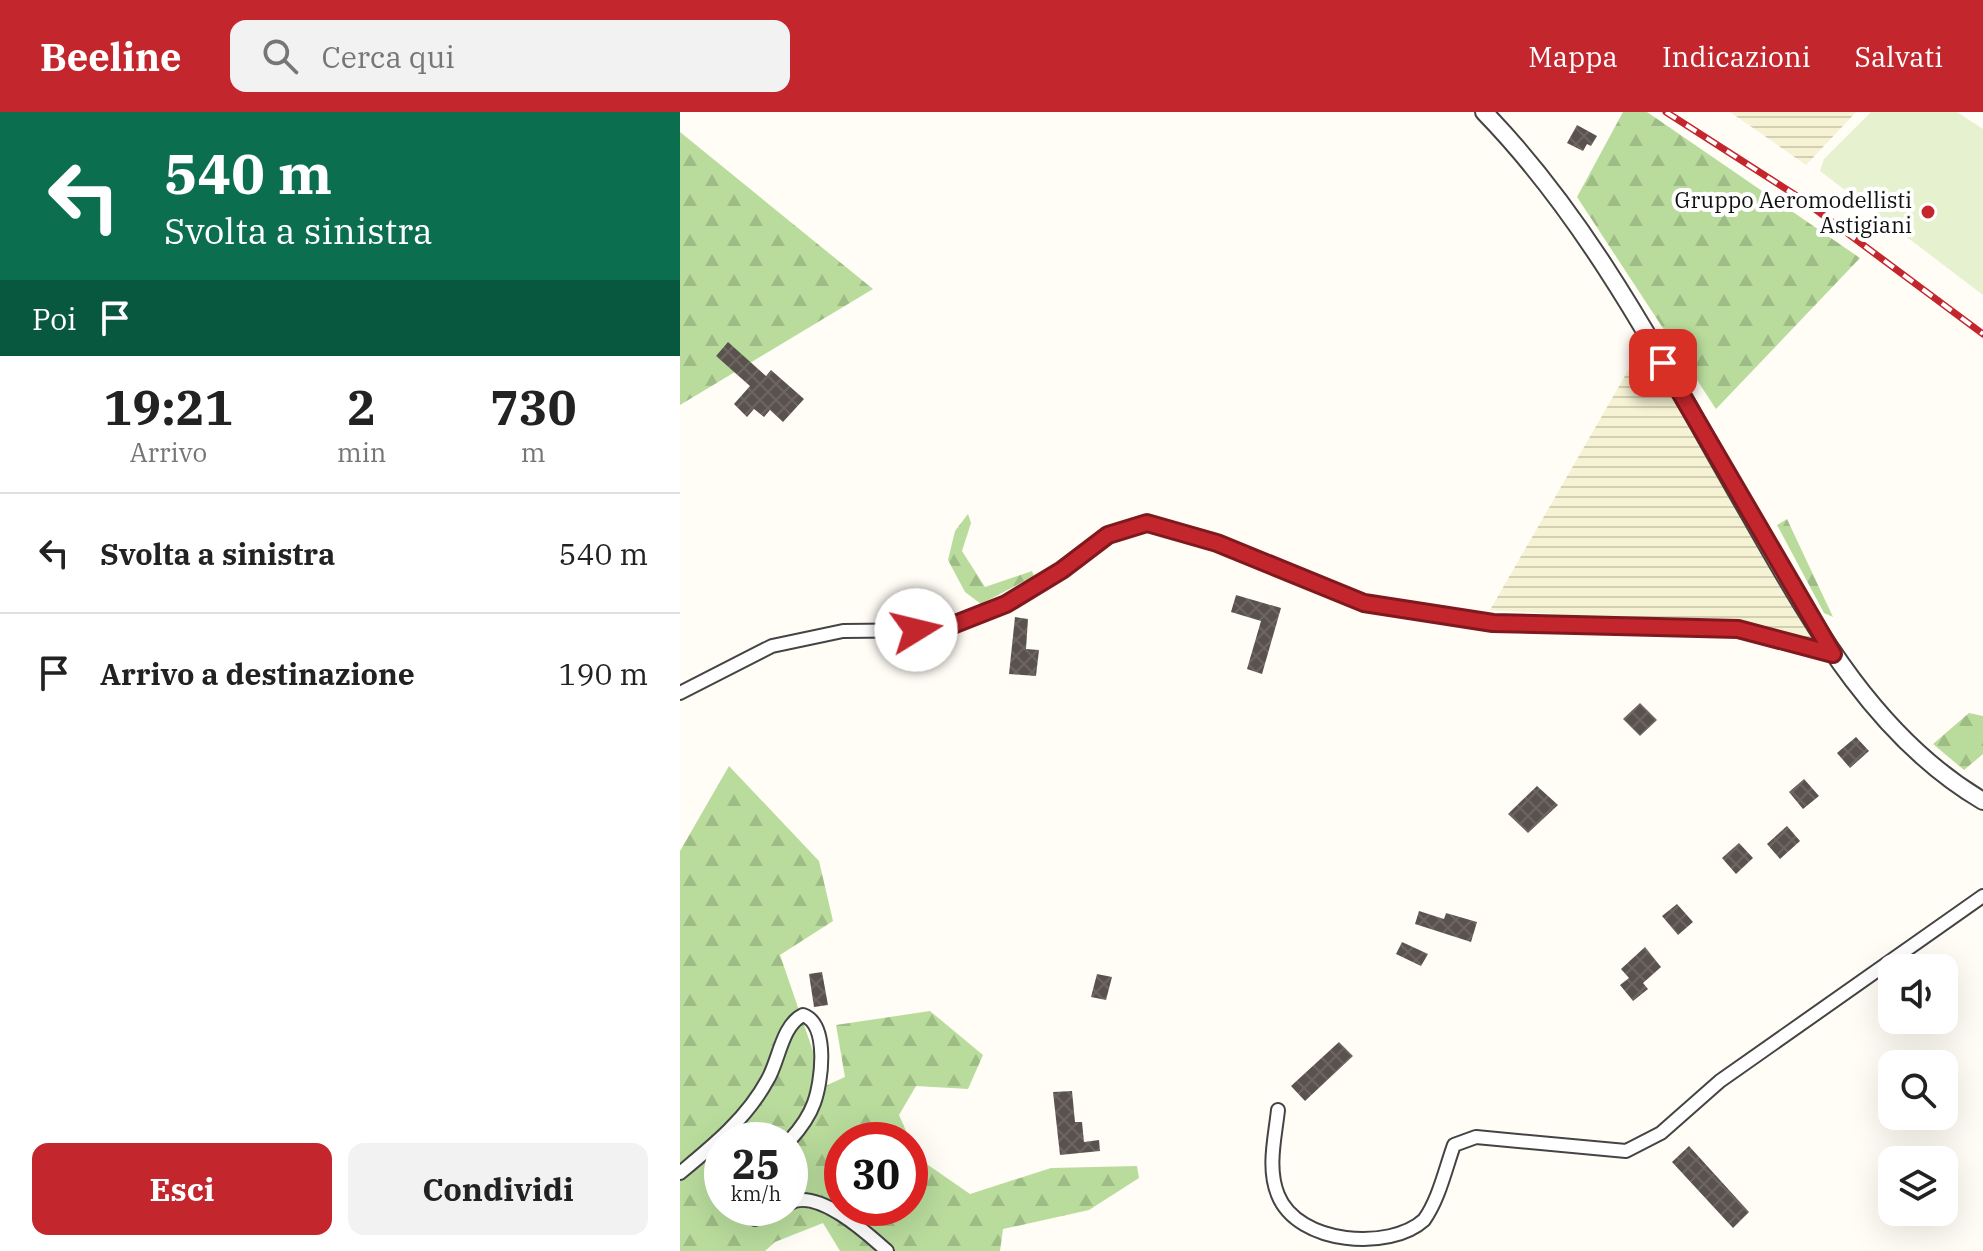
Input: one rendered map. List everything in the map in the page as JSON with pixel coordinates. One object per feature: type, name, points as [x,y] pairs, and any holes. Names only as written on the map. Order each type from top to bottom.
[{"type":"street","points":[[1484,112],[1542,177],[1629,303],[1833,654],[1890,725],[1928,762],[1983,801]]},
{"type":"street","points":[[680,693],[772,646],[843,631],[940,630],[1006,604],[1062,570],[1108,535],[1147,523],[1217,543],[1364,603],[1493,623],[1738,629],[1833,654]]},
{"type":"street","points":[[1278,1110],[1272,1163],[1278,1195],[1295,1223],[1326,1238],[1358,1245],[1385,1244],[1404,1237],[1423,1221],[1454,1145],[1476,1137],[1626,1151],[1661,1133],[1720,1081],[1983,896]]},
{"type":"street","points":[[738,1122],[770,1077],[790,1025],[803,1015],[811,1019],[818,1029],[820,1080],[809,1113],[803,1122]]},
{"type":"street","points":[[680,1173],[704,1152]]},
{"type":"street","points":[[808,1198],[819,1202],[887,1251]]},
{"type":"shaded area","points":[[1730,112],[1856,112],[1806,165]]},
{"type":"shaded area","points":[[1648,336],[1817,640],[1813,642],[1733,625],[1490,610]]},
{"type":"green space","points":[[1623,112],[1647,112],[1860,258],[1716,409],[1577,197]]},
{"type":"green space","name":"Gruppo Aeromodellisti Astigiani","points":[[1871,112],[1957,112],[1983,129],[1983,295],[1820,171],[1824,159]]},
{"type":"green space","points":[[680,132],[873,289],[680,405]]},
{"type":"green space","points":[[968,514],[971,523],[962,551],[985,587],[1032,571],[1034,576],[981,604],[965,592],[948,560],[955,531]]},
{"type":"green space","points":[[1787,519],[1833,617],[1824,613],[1777,525]]},
{"type":"green space","points":[[1969,713],[1983,716],[1983,754],[1964,770],[1933,744]]},
{"type":"green space","points":[[729,766],[819,861],[833,921],[780,955],[825,1086],[845,1077],[836,1025],[930,1011],[983,1055],[968,1089],[916,1086],[899,1115],[902,1122],[824,1122],[824,1225],[775,1242],[765,1251],[680,1251],[680,851]]},
{"type":"green space","points":[[928,1165],[970,1194],[1051,1168],[1137,1166],[1139,1178],[1089,1210],[1003,1229],[1000,1251],[840,1251],[825,1226],[928,1226]]},
{"type":"building","points":[[1577,125],[1597,136],[1591,146],[1587,144],[1583,151],[1567,143]]},
{"type":"building","points":[[728,342],[766,376],[771,370],[804,399],[783,422],[770,410],[764,417],[754,409],[747,417],[734,404],[750,386],[716,356]]},
{"type":"building","points":[[1236,595],[1281,608],[1262,674],[1247,669],[1261,621],[1231,612]]},
{"type":"building","points":[[1015,617],[1028,619],[1026,649],[1039,650],[1036,676],[1009,674]]},
{"type":"building","points":[[1640,703],[1657,720],[1640,736],[1623,719]]},
{"type":"building","points":[[1856,737],[1869,751],[1850,768],[1837,753]]},
{"type":"building","points":[[1804,779],[1819,796],[1803,809],[1789,792]]},
{"type":"building","points":[[1537,786],[1558,805],[1528,833],[1508,814]]},
{"type":"building","points":[[1787,826],[1800,841],[1780,859],[1767,844]]},
{"type":"building","points":[[1739,843],[1753,858],[1736,874],[1722,858]]},
{"type":"building","points":[[1677,904],[1693,922],[1678,935],[1662,916]]},
{"type":"building","points":[[1419,911],[1444,919],[1446,913],[1477,922],[1471,942],[1415,924]]},
{"type":"building","points":[[1402,942],[1428,954],[1421,966],[1396,954]]},
{"type":"building","points":[[1645,947],[1661,967],[1643,983],[1648,989],[1633,1001],[1620,985],[1629,978],[1621,969]]},
{"type":"building","points":[[822,972],[828,1005],[814,1007],[809,974]]},
{"type":"building","points":[[1097,974],[1112,977],[1106,1000],[1091,997]]},
{"type":"building","points":[[1339,1042],[1353,1056],[1305,1101],[1291,1086]]},
{"type":"building","points":[[1072,1091],[1075,1122],[1082,1122],[1084,1142],[1099,1140],[1100,1151],[1060,1155],[1053,1092]]},
{"type":"building","points":[[1689,1146],[1749,1212],[1733,1228],[1672,1162]]},
{"type":"railway","points":[[1666,112],[1800,198],[1983,334]]},
{"type":"place","name":"Gruppo Aeromodellisti Astigiani","points":[[1928,212]]},
{"type":"route","points":[[916,630],[940,630],[1006,604],[1062,570],[1108,535],[1147,523],[1217,543],[1364,603],[1493,623],[1738,629],[1833,654],[1663,363]]}]
